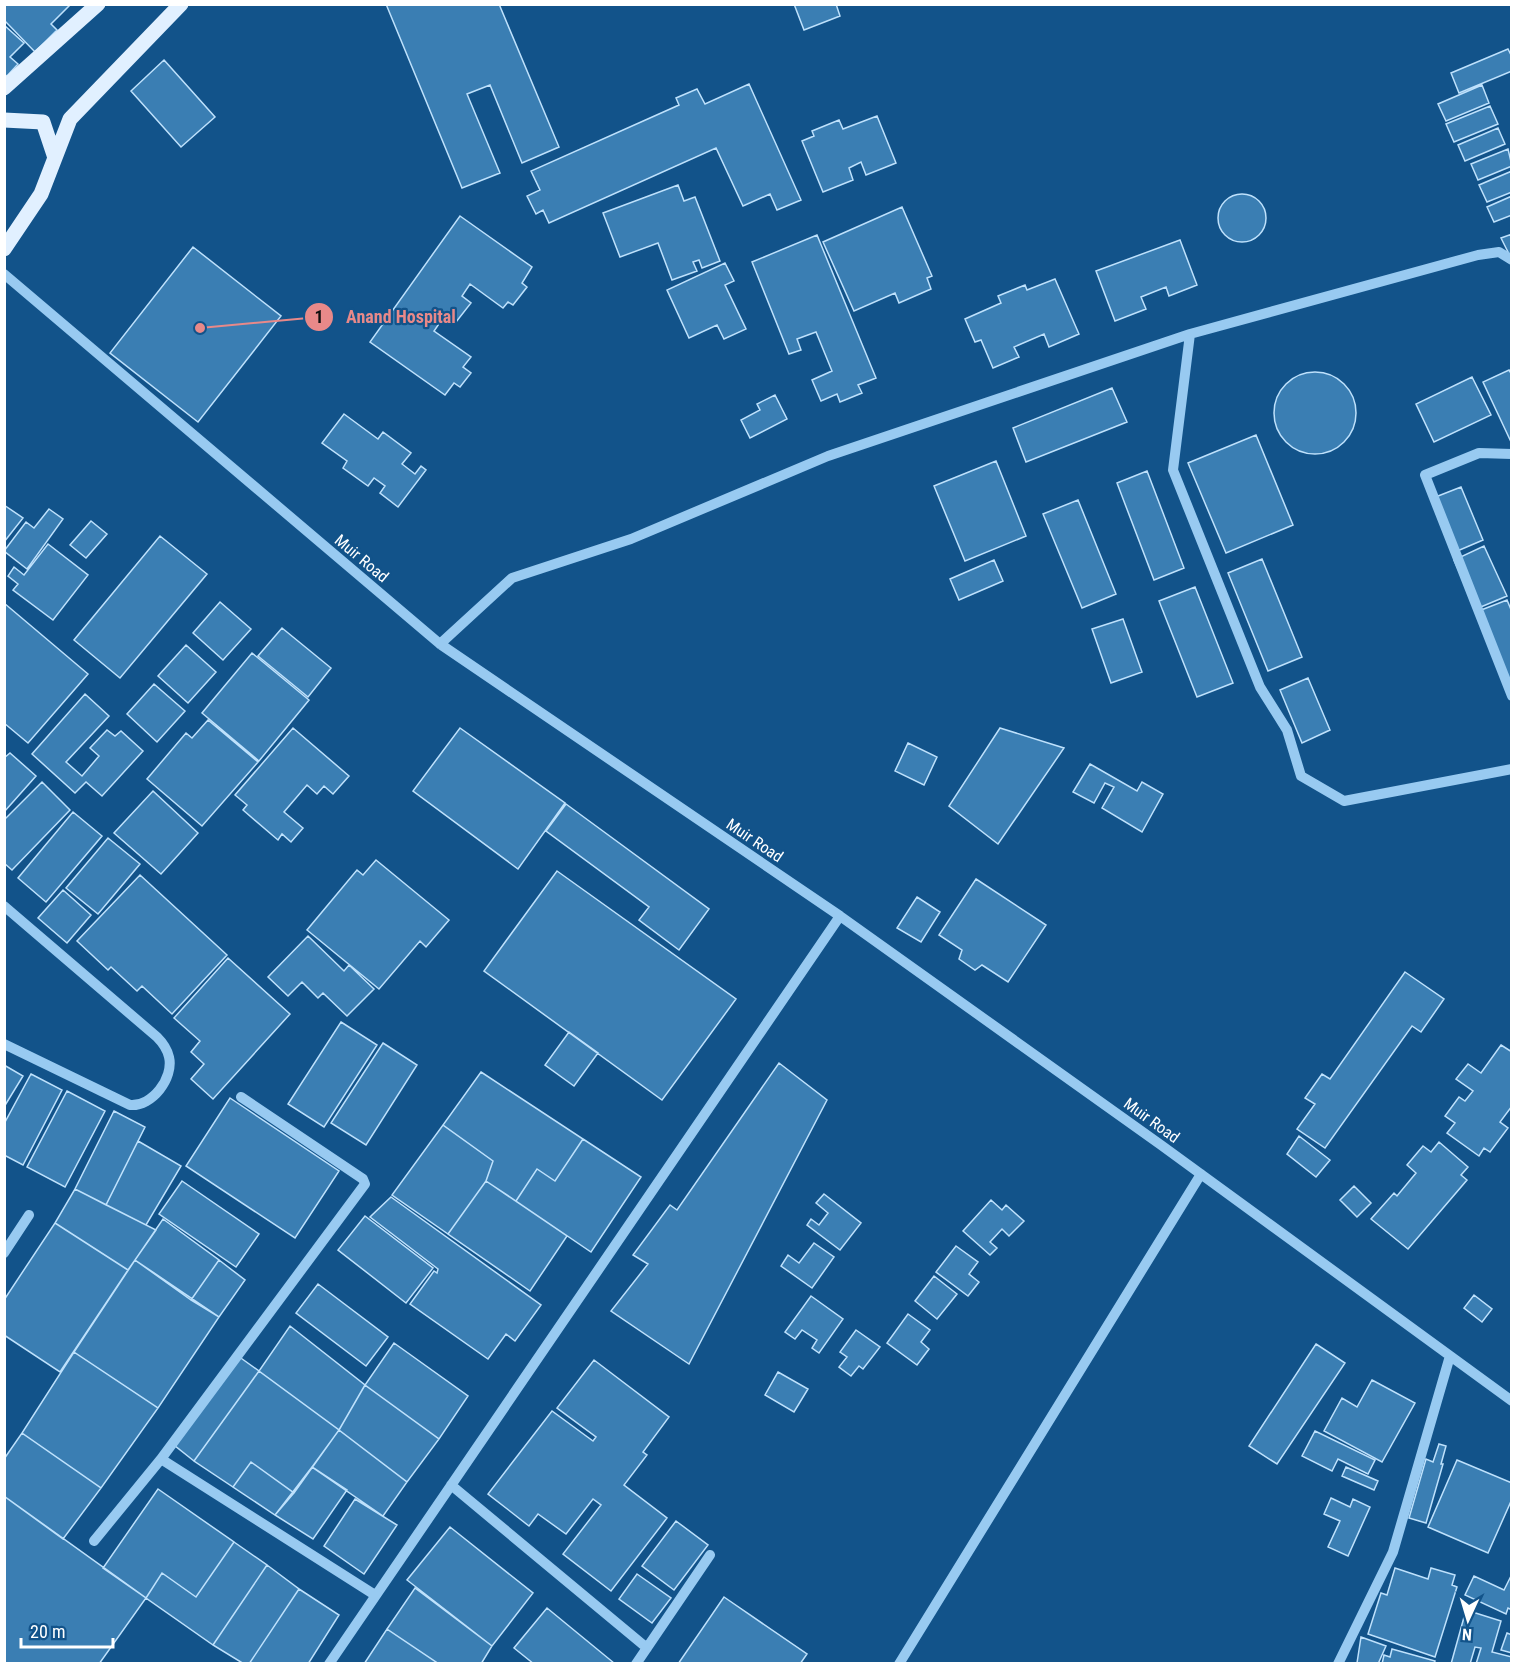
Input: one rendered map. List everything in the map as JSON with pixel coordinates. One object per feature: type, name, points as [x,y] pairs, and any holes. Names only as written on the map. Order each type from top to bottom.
[{"type":"main road","points":[[4,88],[98,4]]},
{"type":"main road","points":[[4,249],[41,194],[70,119],[181,4]]},
{"type":"main road","points":[[4,120],[43,122],[55,158]]},
{"type":"street","points":[[440,644],[512,578],[631,538],[828,456],[1190,334],[1478,255],[1499,252],[1512,260]]},
{"type":"street","name":"Muir Road","points":[[4,274],[440,644],[840,916],[1201,1174],[1512,1401]]},
{"type":"street","points":[[1190,334],[1173,470],[1260,687],[1287,730],[1301,776],[1344,801],[1512,770]]},
{"type":"street","points":[[1512,454],[1479,453],[1425,474],[1512,696]]},
{"type":"street","points":[[4,906],[157,1037],[165,1046],[170,1067],[155,1096],[140,1106],[130,1105],[4,1044]]},
{"type":"street","points":[[329,1664],[840,916]]},
{"type":"street","points":[[94,1541],[161,1459],[365,1184],[363,1179],[241,1097]]},
{"type":"street","points":[[899,1664],[1201,1174]]},
{"type":"street","points":[[4,1254],[29,1215]]},
{"type":"street","points":[[1338,1664],[1393,1552],[1450,1356]]},
{"type":"street","points":[[161,1459],[375,1595]]},
{"type":"street","points":[[451,1485],[647,1648]]},
{"type":"street","points":[[636,1664],[710,1555]]},
{"type":"building","points":[[4,4],[71,4],[51,24],[57,30],[35,52],[4,20]]},
{"type":"building","points":[[386,4],[499,4],[559,147],[522,163],[490,85],[467,94],[500,173],[462,188]]},
{"type":"building","points":[[794,4],[836,4],[840,16],[804,30]]},
{"type":"building","points":[[4,25],[24,43],[10,57],[18,64],[7,76],[4,74]]},
{"type":"building","points":[[1508,49],[1512,57],[1512,71],[1459,93],[1451,73]]},
{"type":"building","points":[[164,60],[215,117],[181,147],[131,91]]},
{"type":"building","points":[[749,84],[801,200],[777,210],[770,194],[743,206],[716,148],[549,223],[543,210],[536,214],[527,196],[540,190],[531,171],[679,105],[676,98],[697,89],[705,104]]},
{"type":"building","points":[[1482,85],[1489,103],[1446,121],[1438,104]]},
{"type":"building","points":[[1490,106],[1498,124],[1454,142],[1446,124]]},
{"type":"building","points":[[877,116],[896,163],[866,175],[861,162],[849,168],[853,180],[823,192],[802,141],[814,136],[812,131],[839,120],[843,129]]},
{"type":"building","points":[[1498,128],[1505,144],[1465,161],[1458,145]]},
{"type":"building","points":[[1508,149],[1512,166],[1478,180],[1471,164]]},
{"type":"building","points":[[1512,171],[1512,192],[1487,202],[1479,185]]},
{"type":"building","points":[[678,185],[684,201],[695,197],[720,261],[702,268],[699,260],[693,262],[697,271],[672,280],[658,243],[620,257],[603,213]]},
{"type":"building","points":[[1242,194],[1259,201],[1266,218],[1259,235],[1242,242],[1225,235],[1218,218],[1225,201]]},
{"type":"building","points":[[1512,196],[1512,215],[1494,222],[1487,207]]},
{"type":"building","points":[[902,207],[932,276],[927,278],[931,289],[899,303],[895,293],[854,311],[823,242]]},
{"type":"building","points":[[460,216],[532,267],[522,283],[527,287],[513,305],[508,302],[503,308],[470,284],[462,296],[471,303],[456,322],[445,315],[434,331],[471,357],[463,367],[471,373],[460,387],[454,383],[445,395],[370,342]]},
{"type":"building","points":[[1512,234],[1512,260],[1501,238]]},
{"type":"building","points":[[817,235],[876,378],[858,385],[862,393],[840,402],[837,394],[821,401],[812,380],[832,371],[816,332],[797,339],[801,350],[789,354],[752,262]]},
{"type":"building","points":[[1180,240],[1197,285],[1169,296],[1166,287],[1141,297],[1146,309],[1115,321],[1096,271]]},
{"type":"building","points":[[193,247],[281,316],[198,422],[110,353]]},
{"type":"building","points":[[725,263],[734,281],[725,285],[746,329],[724,339],[717,325],[689,338],[667,290]]},
{"type":"building","points":[[1055,279],[1079,334],[1049,347],[1044,334],[1014,347],[1019,357],[993,368],[981,340],[975,342],[965,319],[1001,303],[998,296],[1025,285],[1027,290]]},
{"type":"building","points":[[1509,370],[1512,375],[1512,444],[1483,382]]},
{"type":"building","points":[[1315,372],[1331,376],[1344,384],[1352,397],[1356,413],[1352,429],[1344,442],[1331,450],[1315,454],[1299,450],[1286,442],[1278,429],[1274,413],[1278,397],[1286,384],[1299,376]]},
{"type":"building","points":[[1472,377],[1491,415],[1434,442],[1416,404]]},
{"type":"building","points":[[1112,388],[1127,422],[1026,462],[1013,428]]},
{"type":"building","points":[[775,395],[787,419],[750,438],[741,420],[760,410],[757,404]]},
{"type":"building","points":[[344,414],[378,439],[383,432],[411,453],[402,464],[415,474],[421,466],[426,470],[398,507],[380,493],[385,486],[374,478],[368,486],[343,468],[347,461],[322,443]]},
{"type":"building","points":[[1256,435],[1293,525],[1226,553],[1188,463]]},
{"type":"building","points":[[996,461],[1026,536],[965,561],[934,486]]},
{"type":"building","points":[[1147,471],[1184,568],[1154,580],[1117,483]]},
{"type":"building","points":[[1461,487],[1483,540],[1455,552],[1433,498]]},
{"type":"building","points":[[1078,500],[1116,594],[1082,608],[1043,514]]},
{"type":"building","points":[[4,505],[23,518],[4,542]]},
{"type":"building","points":[[49,509],[63,519],[27,569],[4,551],[26,522],[34,528]]},
{"type":"building","points":[[91,521],[107,534],[86,558],[70,545]]},
{"type":"building","points":[[160,536],[207,574],[120,678],[74,640]]},
{"type":"building","points":[[48,544],[88,575],[53,620],[13,590],[18,584],[8,576],[14,567],[24,575]]},
{"type":"building","points":[[1484,546],[1507,596],[1476,609],[1454,560]]},
{"type":"building","points":[[1262,559],[1302,657],[1268,671],[1228,573]]},
{"type":"building","points":[[994,560],[1003,581],[959,600],[950,579]]},
{"type":"building","points":[[1195,587],[1233,683],[1197,697],[1159,601]]},
{"type":"building","points":[[1507,600],[1512,612],[1512,700],[1476,612]]},
{"type":"building","points":[[220,602],[251,629],[223,660],[193,633]]},
{"type":"building","points":[[4,603],[88,674],[28,743],[4,723]]},
{"type":"building","points":[[1123,619],[1142,672],[1111,683],[1092,629]]},
{"type":"building","points":[[282,628],[331,668],[308,697],[258,656]]},
{"type":"building","points":[[186,645],[216,672],[188,703],[158,676]]},
{"type":"building","points":[[252,653],[309,700],[259,761],[202,713]]},
{"type":"building","points":[[1308,678],[1330,730],[1302,743],[1280,690]]},
{"type":"building","points":[[154,684],[185,711],[157,742],[127,714]]},
{"type":"building","points":[[85,694],[109,716],[66,762],[82,776],[99,756],[90,748],[107,730],[115,736],[121,731],[143,751],[102,796],[86,782],[75,793],[32,754]]},
{"type":"building","points":[[208,720],[258,762],[202,826],[147,779],[186,733],[192,738]]},
{"type":"building","points":[[293,728],[349,776],[333,794],[324,786],[317,794],[307,785],[284,812],[303,828],[291,842],[282,834],[278,840],[243,810],[247,805],[235,795]]},
{"type":"building","points":[[460,728],[565,803],[518,869],[413,791]]},
{"type":"building","points":[[1000,728],[1064,748],[998,844],[949,806]]},
{"type":"building","points":[[908,743],[937,757],[924,785],[895,771]]},
{"type":"building","points":[[10,753],[36,776],[4,812],[4,758]]},
{"type":"building","points":[[1090,764],[1137,791],[1142,782],[1163,794],[1142,832],[1102,808],[1114,787],[1105,783],[1094,803],[1073,792]]},
{"type":"building","points":[[42,782],[70,810],[12,870],[4,863],[4,820]]},
{"type":"building","points":[[153,791],[198,833],[161,874],[114,833]]},
{"type":"building","points":[[566,804],[709,909],[679,950],[639,920],[649,907],[546,831]]},
{"type":"building","points":[[73,812],[102,836],[46,902],[18,878]]},
{"type":"building","points":[[108,838],[140,864],[98,914],[66,888]]},
{"type":"building","points":[[376,860],[449,920],[426,947],[420,941],[379,989],[307,930],[357,870],[363,875]]},
{"type":"building","points":[[557,871],[736,999],[662,1100],[484,971]]},
{"type":"building","points":[[140,875],[227,955],[172,1014],[142,986],[137,991],[111,967],[108,970],[77,941]]},
{"type":"building","points":[[976,879],[1046,925],[1008,982],[982,965],[975,970],[959,959],[962,950],[939,935]]},
{"type":"building","points":[[63,890],[91,915],[67,943],[38,918]]},
{"type":"building","points":[[917,897],[940,912],[921,942],[897,928]]},
{"type":"building","points":[[308,936],[344,971],[349,965],[374,989],[347,1016],[323,993],[318,998],[302,982],[288,996],[268,977]]},
{"type":"building","points":[[228,958],[290,1014],[213,1099],[191,1079],[204,1064],[191,1052],[200,1041],[174,1018]]},
{"type":"building","points":[[1405,972],[1444,999],[1421,1032],[1412,1026],[1325,1148],[1297,1129],[1315,1104],[1305,1098],[1322,1074],[1330,1079]]},
{"type":"building","points":[[341,1022],[377,1045],[324,1127],[288,1104]]},
{"type":"building","points":[[569,1032],[598,1053],[574,1086],[545,1065]]},
{"type":"building","points":[[383,1043],[417,1065],[366,1145],[331,1123]]},
{"type":"building","points":[[1501,1045],[1512,1052],[1512,1106],[1500,1122],[1508,1128],[1490,1152],[1484,1148],[1479,1156],[1447,1133],[1455,1123],[1445,1116],[1459,1097],[1465,1101],[1473,1091],[1456,1079],[1468,1064],[1481,1073]]},
{"type":"building","points":[[779,1063],[827,1100],[689,1364],[611,1311],[648,1264],[633,1255],[670,1205],[677,1210]]},
{"type":"building","points":[[4,1065],[23,1076],[4,1107]]},
{"type":"building","points":[[481,1072],[583,1139],[555,1181],[537,1169],[516,1201],[486,1181],[493,1161],[443,1125]]},
{"type":"building","points":[[31,1074],[62,1090],[23,1165],[4,1155],[4,1124]]},
{"type":"building","points":[[67,1091],[105,1111],[65,1187],[27,1167]]},
{"type":"building","points":[[230,1098],[339,1171],[295,1238],[186,1166]]},
{"type":"building","points":[[114,1111],[145,1127],[106,1205],[75,1189]]},
{"type":"building","points":[[443,1125],[493,1161],[486,1181],[448,1234],[392,1195]]},
{"type":"building","points":[[1299,1136],[1330,1160],[1316,1177],[1287,1154]]},
{"type":"building","points":[[583,1139],[641,1177],[591,1252],[516,1201],[537,1169],[555,1181]]},
{"type":"building","points":[[138,1141],[181,1166],[146,1225],[106,1205]]},
{"type":"building","points":[[1439,1142],[1468,1167],[1461,1175],[1467,1180],[1408,1249],[1371,1219],[1394,1193],[1397,1196],[1416,1173],[1407,1165],[1423,1146],[1431,1152]]},
{"type":"building","points":[[182,1181],[259,1234],[236,1267],[159,1214]]},
{"type":"building","points":[[486,1181],[567,1236],[530,1291],[448,1234]]},
{"type":"building","points":[[1354,1186],[1371,1203],[1357,1217],[1340,1200]]},
{"type":"building","points":[[75,1189],[156,1230],[128,1270],[55,1223]]},
{"type":"building","points":[[824,1194],[861,1223],[840,1250],[807,1225],[811,1219],[819,1225],[828,1213],[816,1203]]},
{"type":"building","points":[[391,1197],[541,1305],[515,1341],[506,1334],[488,1359],[410,1304],[434,1271],[437,1273],[438,1269],[370,1217]]},
{"type":"building","points":[[991,1200],[1002,1210],[1006,1205],[1024,1221],[1009,1236],[1002,1229],[990,1242],[997,1248],[990,1255],[963,1231]]},
{"type":"building","points":[[365,1216],[433,1268],[406,1303],[338,1250]]},
{"type":"building","points":[[163,1219],[219,1260],[191,1300],[135,1260]]},
{"type":"building","points":[[55,1223],[128,1270],[60,1372],[4,1335],[4,1300]]},
{"type":"building","points":[[814,1243],[834,1257],[812,1288],[781,1266],[788,1255],[799,1263]]},
{"type":"building","points":[[956,1246],[978,1262],[969,1274],[979,1282],[968,1296],[936,1272]]},
{"type":"building","points":[[135,1260],[219,1317],[158,1408],[74,1352]]},
{"type":"building","points":[[219,1260],[245,1280],[219,1317],[191,1300]]},
{"type":"building","points":[[934,1276],[957,1294],[937,1319],[915,1301]]},
{"type":"building","points":[[318,1284],[388,1337],[366,1366],[296,1313]]},
{"type":"building","points":[[1474,1295],[1492,1309],[1482,1322],[1464,1308]]},
{"type":"building","points":[[811,1296],[843,1319],[819,1353],[812,1348],[817,1340],[802,1330],[795,1339],[785,1332]]},
{"type":"building","points":[[908,1314],[930,1330],[921,1342],[929,1349],[917,1365],[887,1343]]},
{"type":"building","points":[[290,1326],[365,1385],[339,1430],[259,1371]]},
{"type":"building","points":[[856,1330],[880,1347],[863,1369],[859,1366],[851,1376],[839,1367],[847,1357],[840,1352]]},
{"type":"building","points":[[394,1343],[468,1396],[439,1439],[365,1385]]},
{"type":"building","points":[[1316,1344],[1345,1363],[1277,1464],[1249,1446]]},
{"type":"building","points":[[74,1352],[158,1408],[101,1488],[22,1433]]},
{"type":"building","points":[[238,1356],[259,1371],[194,1461],[174,1445]]},
{"type":"building","points":[[594,1360],[669,1417],[643,1452],[647,1455],[624,1485],[667,1518],[611,1591],[563,1554],[601,1505],[593,1499],[566,1534],[538,1514],[529,1526],[488,1494],[552,1411],[593,1441],[596,1437],[557,1408]]},
{"type":"building","points":[[259,1371],[339,1430],[294,1493],[251,1462],[233,1487],[194,1461]]},
{"type":"building","points":[[778,1372],[808,1389],[794,1412],[765,1395]]},
{"type":"building","points":[[1372,1380],[1415,1403],[1382,1462],[1324,1431],[1342,1398],[1357,1407]]},
{"type":"building","points":[[365,1385],[439,1439],[407,1482],[339,1430]]},
{"type":"building","points":[[339,1430],[407,1482],[383,1516],[312,1467]]},
{"type":"building","points":[[1315,1431],[1375,1460],[1368,1474],[1338,1459],[1332,1471],[1302,1456]]},
{"type":"building","points":[[22,1433],[101,1488],[63,1539],[4,1496],[4,1459]]},
{"type":"building","points":[[1439,1444],[1446,1446],[1426,1523],[1409,1518],[1426,1459],[1433,1462]]},
{"type":"building","points":[[1457,1460],[1512,1483],[1512,1499],[1488,1553],[1428,1527]]},
{"type":"building","points":[[251,1462],[294,1493],[275,1515],[233,1487]]},
{"type":"building","points":[[312,1467],[347,1490],[313,1539],[275,1515]]},
{"type":"building","points":[[1346,1467],[1378,1481],[1374,1490],[1342,1476]]},
{"type":"building","points":[[158,1489],[234,1542],[196,1597],[162,1573],[146,1598],[103,1568]]},
{"type":"building","points":[[4,1496],[146,1598],[99,1664],[4,1664]]},
{"type":"building","points":[[1331,1498],[1350,1507],[1353,1499],[1370,1507],[1348,1556],[1328,1547],[1340,1521],[1324,1514]]},
{"type":"building","points":[[355,1499],[397,1525],[364,1574],[324,1546]]},
{"type":"building","points":[[676,1521],[708,1545],[674,1590],[642,1566]]},
{"type":"building","points":[[450,1527],[533,1593],[492,1646],[407,1580]]},
{"type":"building","points":[[234,1542],[267,1565],[213,1645],[146,1598],[162,1573],[196,1597]]},
{"type":"building","points":[[267,1565],[299,1589],[249,1664],[244,1664],[213,1645]]},
{"type":"building","points":[[1395,1568],[1428,1579],[1431,1568],[1455,1575],[1452,1585],[1457,1587],[1435,1657],[1368,1634],[1381,1593],[1387,1595]]},
{"type":"building","points":[[637,1574],[671,1598],[652,1623],[619,1599]]},
{"type":"building","points":[[1512,1574],[1512,1610],[1508,1608],[1506,1614],[1465,1595],[1474,1576],[1504,1590]]},
{"type":"building","points":[[415,1588],[492,1646],[481,1664],[439,1664],[387,1629]]},
{"type":"building","points":[[299,1589],[339,1615],[308,1664],[249,1664]]},
{"type":"building","points":[[724,1597],[807,1654],[800,1664],[678,1664]]},
{"type":"building","points":[[547,1608],[614,1664],[534,1664],[514,1648]]},
{"type":"building","points":[[1466,1610],[1501,1621],[1492,1652],[1512,1657],[1512,1664],[1476,1664],[1481,1648],[1475,1647],[1470,1664],[1451,1664]]},
{"type":"building","points":[[387,1629],[439,1664],[364,1664]]},
{"type":"building","points":[[1507,1633],[1512,1635],[1512,1653],[1501,1650]]},
{"type":"building","points":[[1361,1637],[1386,1646],[1378,1664],[1357,1663]]},
{"type":"building","points":[[1392,1649],[1435,1661],[1434,1664],[1382,1664],[1384,1655],[1390,1657]]},
{"type":"place","name":"Anand Hospital","points":[[200,328]]}]
